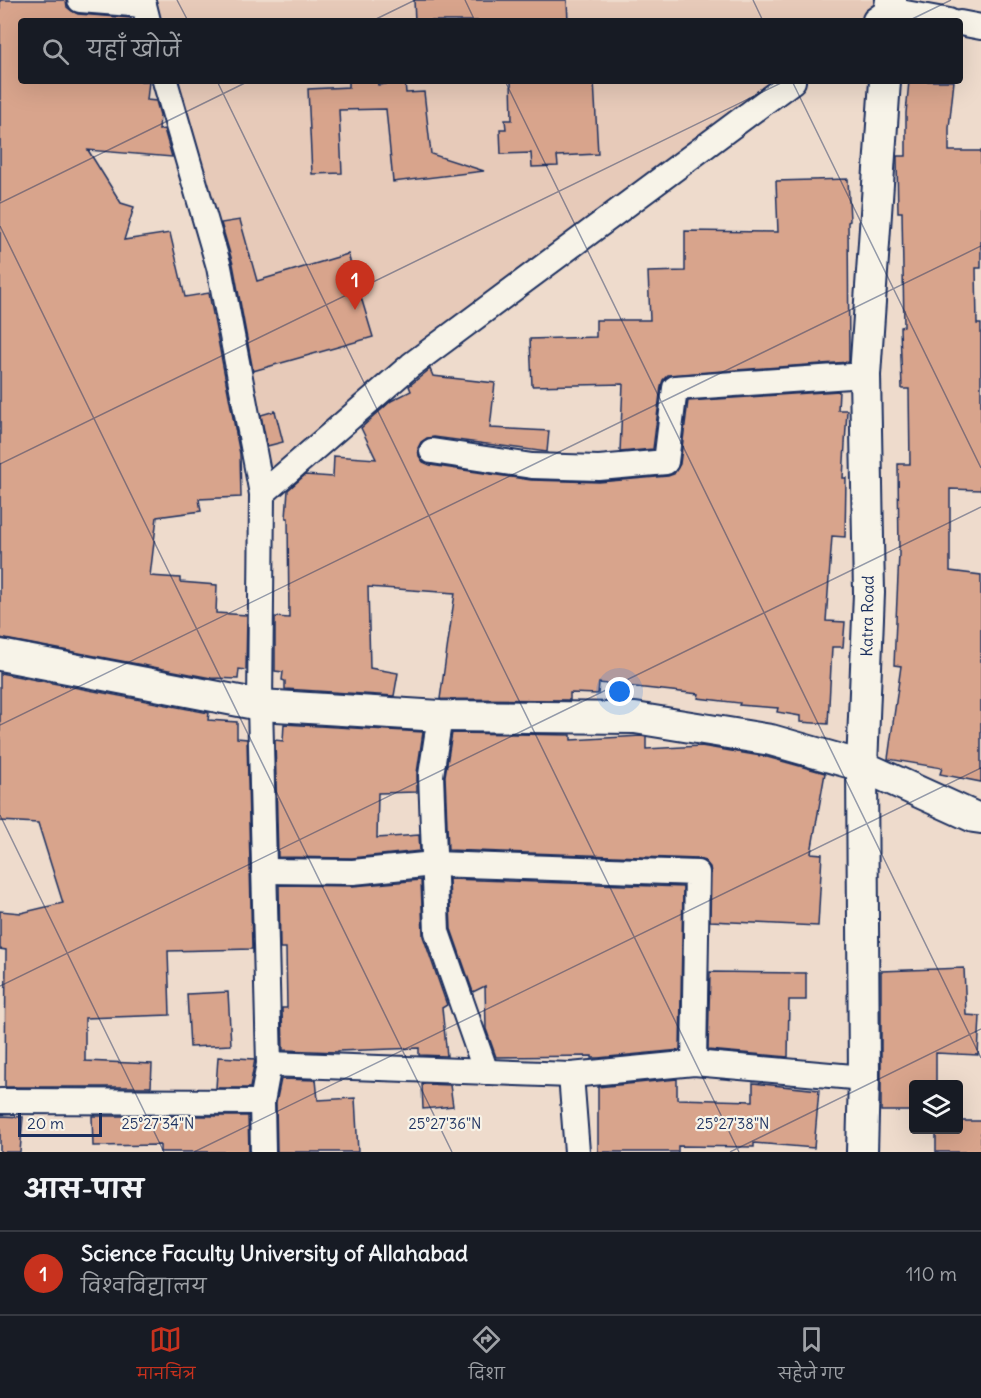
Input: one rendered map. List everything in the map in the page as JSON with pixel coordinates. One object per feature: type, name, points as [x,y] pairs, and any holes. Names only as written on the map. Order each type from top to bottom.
[{"type":"street","points":[[80,0],[144,5],[147,18]]},
{"type":"street","points":[[885,13],[925,18]]},
{"type":"street","points":[[963,24],[981,27]]},
{"type":"street","points":[[166,84],[219,267],[262,494],[260,705],[269,1064],[262,1102],[262,1152]]},
{"type":"street","points":[[262,494],[411,365],[789,84]]},
{"type":"street","name":"Katra Road","points":[[862,1152],[864,1078],[862,766],[869,593],[865,375],[885,84]]},
{"type":"street","points":[[432,451],[532,466],[599,468],[666,462],[675,388],[865,375]]},
{"type":"street","points":[[0,655],[260,705],[440,716],[635,718],[771,740],[862,766],[974,817],[981,818]]},
{"type":"street","points":[[440,716],[431,775],[437,932],[486,1072]]},
{"type":"street","points":[[264,871],[353,872],[434,864],[697,873],[694,1063]]},
{"type":"street","points":[[269,1064],[570,1075],[694,1063],[864,1078]]},
{"type":"street","points":[[570,1075],[577,1152]]},
{"type":"street","points":[[0,1101],[262,1102]]},
{"type":"shaded area","points":[[148,0],[878,0],[877,8],[864,18],[152,18]]},
{"type":"shaded area","points":[[168,84],[780,84],[265,490]]},
{"type":"building","points":[[0,0],[66,0],[67,7],[78,14],[131,18],[18,18],[18,84],[149,84],[147,100],[156,101],[160,115],[159,130],[164,129],[172,157],[88,150],[121,203],[134,207],[124,240],[170,233],[185,297],[209,293],[240,454],[241,497],[199,499],[201,511],[157,517],[150,576],[180,578],[180,582],[217,585],[216,613],[247,615],[246,670],[239,669],[238,679],[211,678],[0,638]]},
{"type":"building","points":[[414,0],[567,0],[568,18],[415,18]]},
{"type":"building","points":[[349,84],[405,84],[406,93],[424,92],[431,154],[484,171],[393,182],[386,109],[339,110],[342,173],[312,174],[308,89],[349,87]]},
{"type":"building","points":[[511,84],[594,84],[598,154],[557,156],[558,166],[532,167],[531,153],[501,154],[500,129],[506,129],[505,120],[512,120]]},
{"type":"building","points":[[909,84],[954,84],[949,151],[981,151],[981,268],[976,268],[977,324],[981,324],[981,490],[950,489],[950,571],[981,575],[981,782],[940,774],[942,768],[888,759],[901,666],[894,665],[899,554],[898,464],[910,464],[909,389],[902,389],[900,327],[904,326],[902,212],[898,212],[897,160],[897,156],[906,156]]},
{"type":"building","points":[[848,179],[849,362],[668,375],[661,386],[653,449],[620,452],[623,384],[532,386],[530,339],[596,337],[596,320],[650,320],[648,272],[685,271],[685,231],[778,232],[776,181]]},
{"type":"building","points":[[240,220],[257,281],[348,254],[373,337],[253,371],[233,264],[221,223]]},
{"type":"building","points":[[430,369],[433,376],[495,383],[490,428],[549,431],[547,452],[434,437],[427,438],[418,448],[423,462],[430,465],[531,480],[599,482],[668,476],[674,474],[680,464],[688,401],[839,391],[838,410],[847,410],[843,478],[846,478],[845,537],[832,536],[826,621],[845,622],[843,647],[832,647],[828,724],[800,722],[800,716],[777,712],[778,708],[739,705],[740,703],[698,698],[699,694],[599,683],[598,694],[570,693],[570,700],[440,699],[455,593],[368,587],[370,668],[398,673],[394,696],[285,689],[285,681],[282,680],[283,672],[275,671],[275,617],[289,618],[288,518],[286,518],[288,490],[305,475],[333,477],[334,456],[376,459],[361,428],[391,401],[411,391],[409,386]]},
{"type":"building","points":[[275,411],[283,442],[267,446],[261,415]]},
{"type":"building","points":[[0,673],[209,713],[208,720],[237,722],[237,738],[247,739],[252,949],[168,951],[170,1015],[85,1018],[85,1061],[152,1064],[151,1087],[5,1087],[6,950],[0,949],[0,911],[21,913],[63,903],[38,823],[0,821]]},
{"type":"building","points":[[284,724],[423,732],[417,773],[417,792],[378,793],[377,838],[419,835],[420,851],[352,858],[278,857],[275,740],[283,741]]},
{"type":"building","points":[[452,733],[571,735],[571,740],[641,736],[646,737],[646,749],[701,746],[767,757],[825,773],[811,853],[822,854],[818,926],[710,921],[710,867],[705,861],[698,859],[448,850],[445,776]]},
{"type":"building","points":[[449,879],[683,887],[680,1050],[598,1058],[592,1058],[592,1056],[496,1057],[486,1029],[485,986],[473,992],[451,929]]},
{"type":"building","points":[[421,880],[423,936],[447,1005],[442,1008],[447,1056],[419,1055],[419,1048],[338,1052],[283,1050],[282,1008],[287,1008],[286,948],[280,948],[279,885],[353,886]]},
{"type":"building","points":[[964,968],[966,1015],[980,1016],[978,1055],[936,1053],[936,1080],[909,1080],[909,1111],[881,1111],[881,971]]},
{"type":"building","points":[[710,972],[806,973],[806,1000],[789,1000],[788,1057],[708,1050]]},
{"type":"building","points":[[228,992],[231,1045],[190,1047],[187,994]]},
{"type":"building","points":[[218,1057],[255,1059],[250,1088],[216,1088]]},
{"type":"building","points":[[281,1079],[316,1080],[318,1100],[355,1098],[358,1152],[277,1152],[276,1103]]},
{"type":"building","points":[[677,1079],[677,1099],[753,1101],[753,1083],[819,1090],[814,1148],[754,1143],[754,1147],[678,1146],[678,1152],[598,1152],[598,1087]]},
{"type":"building","points":[[422,1084],[450,1085],[453,1106],[423,1109]]},
{"type":"building","points":[[0,1116],[23,1117],[20,1152],[0,1152]]},
{"type":"building","points":[[92,1116],[248,1116],[249,1152],[160,1152],[160,1145],[93,1146]]},
{"type":"building","points":[[963,1121],[981,1121],[981,1152],[936,1152],[936,1134],[963,1134]]},
{"type":"place","name":"Science Faculty University of Allahabad","points":[[355,310]]}]
